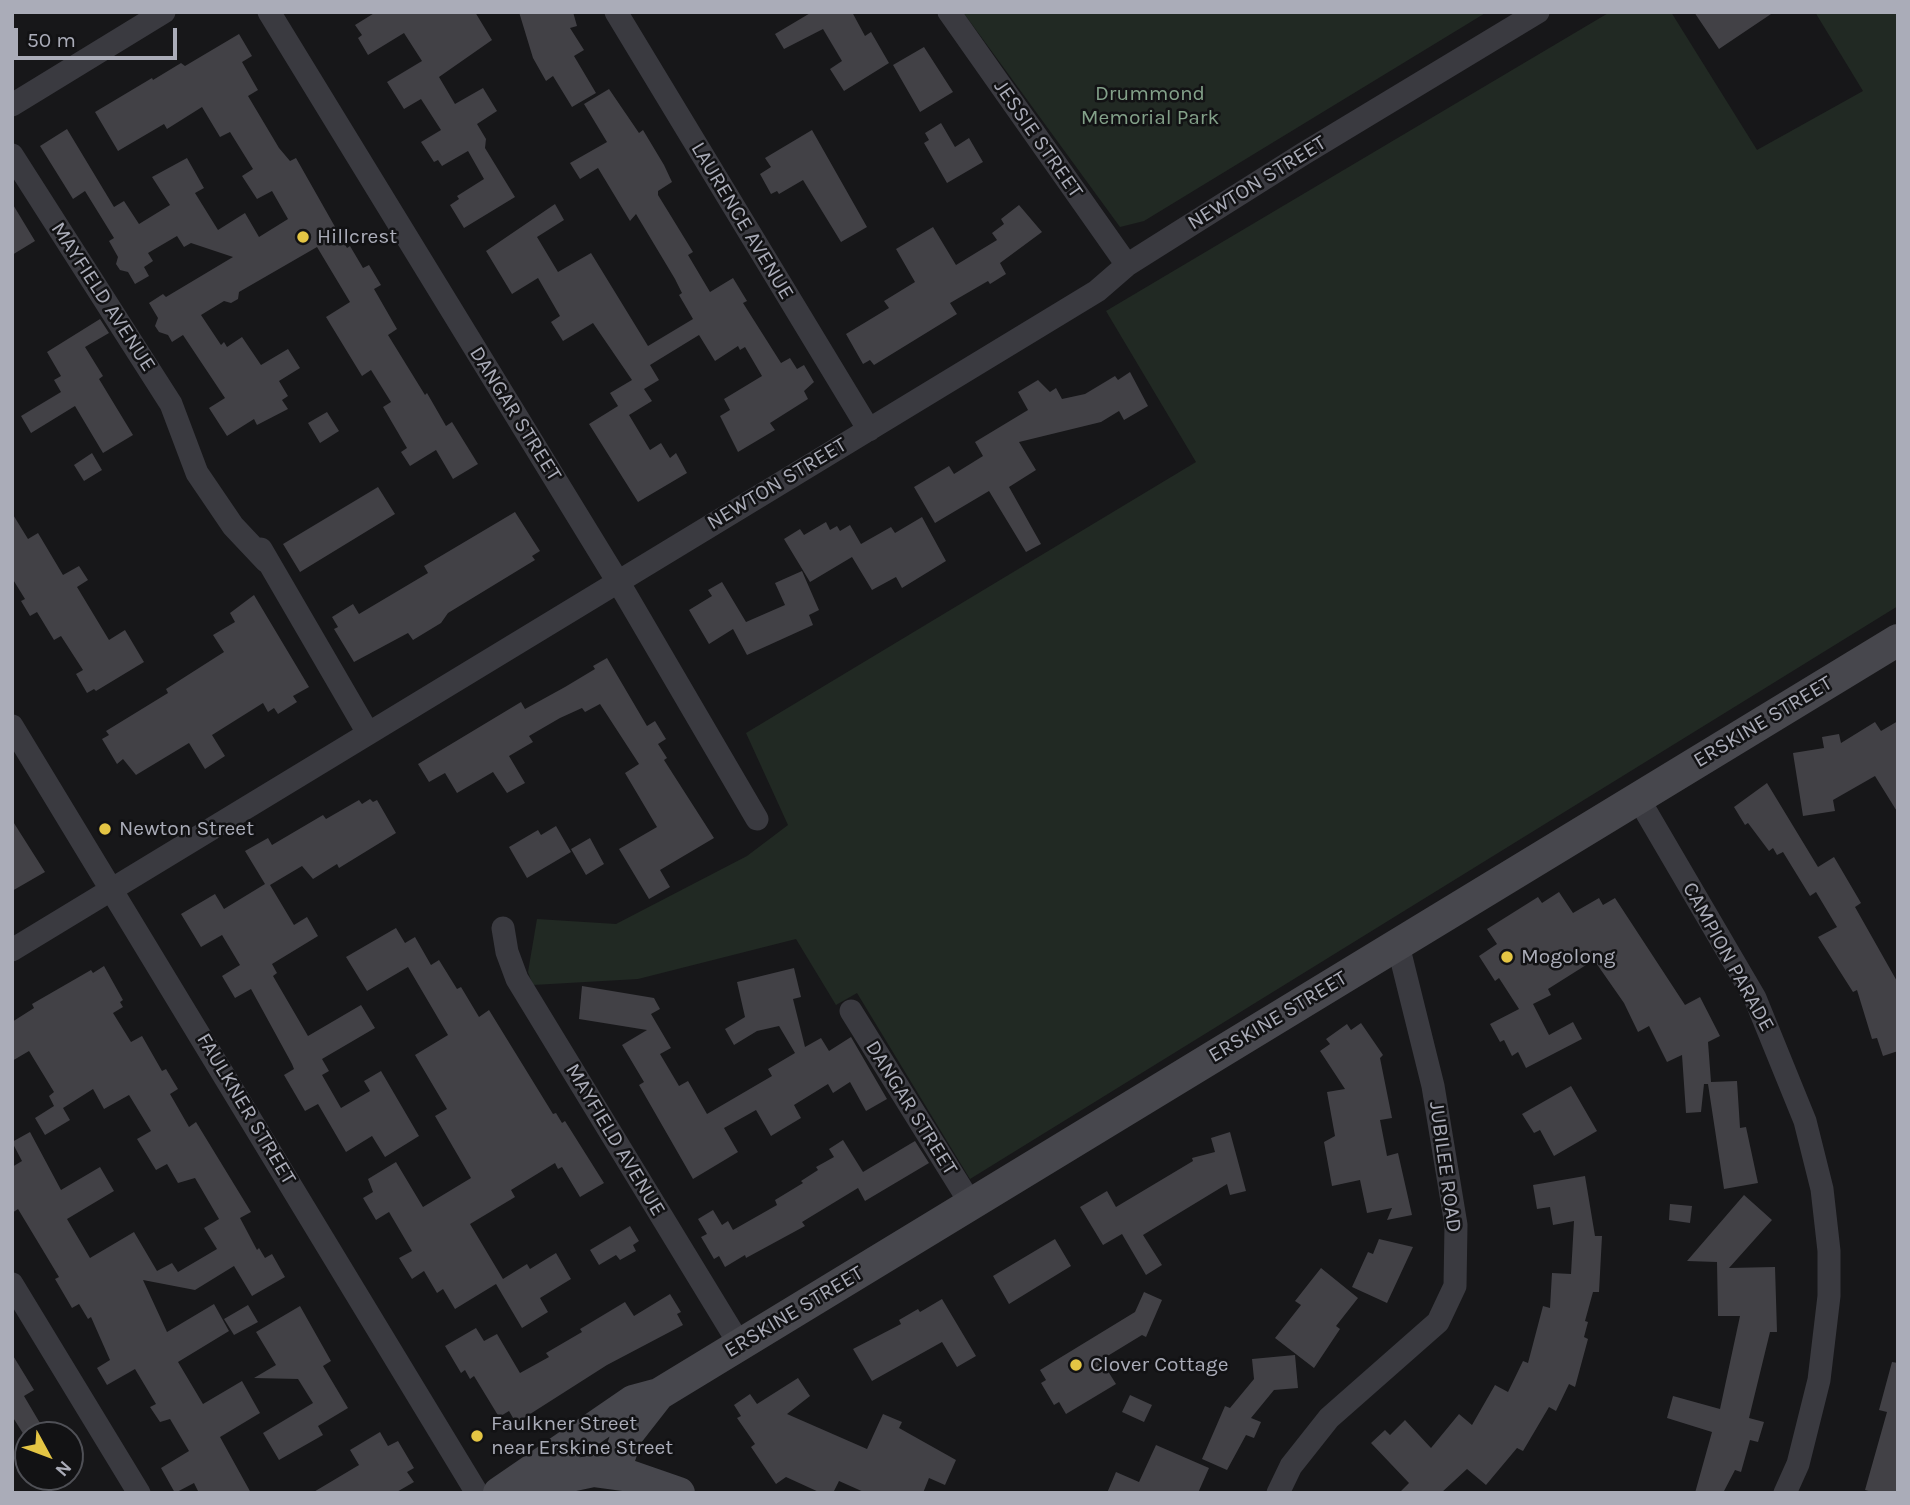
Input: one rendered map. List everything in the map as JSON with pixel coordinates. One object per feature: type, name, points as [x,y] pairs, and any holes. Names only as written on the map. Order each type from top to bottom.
[{"type":"street","points":[[12,105],[164,12]]},
{"type":"street","name":"DANGAR STREET","points":[[269,12],[617,580],[757,819]]},
{"type":"street","name":"LAURENCE AVENUE","points":[[616,12],[869,430]]},
{"type":"street","name":"JESSIE STREET","points":[[949,12],[1127,265]]},
{"type":"street","name":"NEWTON STREET","points":[[12,950],[617,580],[1097,291],[1127,265],[1538,12]]},
{"type":"street","name":"MAYFIELD AVENUE","points":[[12,155],[171,404],[197,473],[233,526],[266,561],[368,733]]},
{"type":"street","name":"ERSKINE STREET","points":[[494,1492],[633,1401],[659,1394],[1898,640]]},
{"type":"street","name":"FAULKNER STREET","points":[[12,726],[494,1492]]},
{"type":"street","name":"CAMPION PARADE","points":[[1638,798],[1755,998],[1805,1121],[1822,1189],[1829,1251],[1829,1296],[1822,1356],[1798,1464],[1785,1493]]},
{"type":"street","name":"MAYFIELD AVENUE","points":[[503,928],[507,952],[517,978],[740,1345]]},
{"type":"street","name":"JUBILEE ROAD","points":[[1278,1493],[1291,1466],[1329,1418],[1438,1322],[1455,1286],[1456,1225],[1435,1099],[1398,945]]},
{"type":"street","name":"DANGAR STREET","points":[[851,1011],[971,1204]]},
{"type":"street","points":[[12,1284],[139,1493]]},
{"type":"street","name":"ERSKINE STREET","points":[[603,1472],[659,1394]]},
{"type":"street","points":[[603,1472],[606,1419]]},
{"type":"street","points":[[494,1492],[603,1472],[679,1493]]},
{"type":"green space","name":"Drummond Memorial Park","points":[[963,12],[1487,12],[1144,221],[1120,227]]},
{"type":"green space","points":[[1610,12],[1671,12],[1757,150],[1863,91],[1815,12],[1898,12],[1898,606],[970,1179],[857,993],[836,1005],[796,939],[638,979],[533,985],[528,972],[537,919],[616,924],[747,856],[788,825],[746,733],[1196,462],[1106,311]]},
{"type":"building","points":[[376,12],[475,12],[492,40],[439,77],[455,104],[483,88],[497,111],[477,124],[486,139],[485,148],[515,197],[464,228],[450,205],[459,199],[457,196],[484,179],[468,151],[442,166],[438,160],[434,162],[421,142],[441,130],[421,99],[404,109],[387,82],[422,61],[404,33],[368,55],[358,38],[362,35],[355,25]]},
{"type":"building","points":[[519,12],[573,12],[577,26],[570,28],[584,50],[574,56],[596,93],[572,107],[553,76],[546,81],[533,58]]},
{"type":"building","points":[[812,12],[852,12],[865,36],[871,32],[889,63],[844,91],[830,69],[842,61],[823,29],[784,49],[775,34]]},
{"type":"building","points":[[1694,12],[1774,12],[1719,49]]},
{"type":"building","points":[[239,34],[252,56],[242,62],[258,90],[248,96],[279,148],[290,161],[296,158],[347,248],[350,246],[363,268],[369,265],[381,285],[374,289],[397,329],[388,335],[446,426],[452,422],[478,464],[453,479],[436,450],[410,466],[401,452],[407,448],[383,407],[391,402],[371,370],[362,376],[326,317],[350,302],[317,247],[239,292],[238,299],[231,303],[224,301],[201,315],[221,345],[224,342],[227,347],[242,337],[261,365],[288,349],[300,368],[279,381],[288,396],[282,400],[288,409],[257,425],[254,419],[227,436],[209,408],[225,398],[183,335],[172,342],[168,335],[159,332],[155,326],[158,318],[149,303],[163,294],[166,297],[233,257],[191,243],[184,247],[177,236],[148,253],[153,261],[144,267],[149,276],[135,284],[128,272],[120,270],[116,264],[118,257],[109,241],[114,238],[85,191],[73,199],[40,146],[67,129],[114,207],[124,201],[139,224],[170,205],[152,177],[187,158],[204,188],[195,193],[218,230],[245,213],[259,237],[288,219],[272,191],[257,199],[242,176],[253,169],[230,132],[220,137],[202,107],[167,129],[164,124],[118,151],[95,112],[152,78],[153,80],[181,63],[185,66]]},
{"type":"building","points":[[924,47],[953,92],[920,112],[893,65]]},
{"type":"building","points":[[609,89],[639,133],[643,130],[664,165],[672,182],[658,191],[658,195],[693,252],[688,255],[710,292],[733,278],[747,301],[743,303],[781,363],[790,358],[797,369],[804,365],[814,382],[804,391],[808,399],[770,423],[775,430],[738,452],[720,416],[730,410],[724,399],[762,376],[745,347],[740,350],[738,346],[715,361],[699,335],[650,365],[659,380],[644,389],[652,401],[629,415],[650,450],[661,443],[670,458],[676,453],[687,473],[638,502],[589,424],[618,406],[610,393],[632,380],[593,323],[563,341],[551,322],[560,316],[538,278],[512,294],[486,251],[555,204],[564,220],[537,237],[558,272],[591,253],[648,346],[693,319],[679,295],[682,293],[675,279],[636,214],[630,221],[598,168],[580,179],[570,163],[607,142],[584,104]]},
{"type":"building","points":[[941,123],[955,147],[969,138],[983,162],[947,183],[924,143],[929,140],[925,133]]},
{"type":"building","points":[[812,130],[867,227],[841,242],[803,180],[779,194],[777,191],[771,194],[760,174],[771,167],[765,158]]},
{"type":"building","points":[[12,203],[35,241],[12,255]]},
{"type":"building","points":[[1019,205],[1042,232],[1000,263],[1006,274],[950,303],[957,314],[874,365],[870,360],[863,364],[846,334],[889,308],[884,301],[915,282],[896,249],[933,227],[956,265],[997,240],[992,233],[1004,224],[1001,219]]},
{"type":"building","points":[[100,319],[109,333],[85,347],[103,376],[99,379],[133,435],[103,453],[75,406],[31,433],[21,416],[61,392],[54,380],[61,376],[47,352]]},
{"type":"building","points":[[1130,372],[1148,406],[1124,420],[1119,411],[1101,422],[1019,442],[1036,470],[1009,487],[1041,544],[1026,552],[989,491],[935,523],[914,487],[949,466],[954,474],[983,456],[975,442],[1028,410],[1018,392],[1038,380],[1050,392],[1056,388],[1062,399],[1085,394],[1115,376],[1118,380]]},
{"type":"building","points":[[327,412],[339,431],[320,443],[308,423]]},
{"type":"building","points":[[92,453],[102,470],[84,481],[74,465]]},
{"type":"building","points":[[378,487],[395,514],[300,572],[283,544]]},
{"type":"building","points":[[515,512],[540,551],[532,556],[535,560],[448,613],[441,623],[413,640],[408,633],[354,662],[334,629],[338,627],[332,617],[353,604],[359,614],[428,573],[424,566]]},
{"type":"building","points":[[12,513],[28,539],[38,533],[63,575],[79,566],[88,580],[77,587],[109,640],[125,630],[144,662],[96,691],[94,689],[87,693],[76,674],[83,670],[61,636],[54,640],[37,612],[30,616],[21,601],[25,599],[12,578]]},
{"type":"building","points":[[922,517],[946,561],[902,588],[896,577],[872,590],[852,557],[810,582],[784,539],[800,529],[804,535],[826,522],[830,530],[837,526],[840,531],[850,525],[861,544],[891,527],[895,533]]},
{"type":"building","points":[[802,571],[819,610],[809,615],[813,625],[747,655],[733,629],[709,644],[689,610],[712,596],[708,590],[722,582],[746,622],[785,605],[775,583]]},
{"type":"building","points":[[254,595],[309,687],[293,696],[297,702],[278,714],[274,708],[268,712],[263,703],[212,735],[225,756],[205,769],[189,743],[136,775],[123,759],[117,764],[102,739],[109,735],[106,731],[168,693],[166,689],[224,652],[213,635],[235,622],[230,613]]},
{"type":"building","points":[[607,658],[647,726],[655,721],[666,739],[658,744],[667,758],[664,760],[714,838],[660,870],[670,887],[649,899],[619,849],[657,827],[625,773],[639,764],[600,704],[585,712],[582,708],[529,736],[533,742],[509,756],[525,783],[507,793],[493,772],[457,793],[445,773],[429,782],[418,764],[521,702],[525,709],[565,687],[595,669],[593,666]]},
{"type":"building","points":[[1898,721],[1898,813],[1875,776],[1833,800],[1835,811],[1803,816],[1793,753],[1824,748],[1822,737],[1839,734],[1841,743],[1875,722],[1881,731]]},
{"type":"building","points":[[1767,783],[1818,867],[1834,857],[1861,903],[1855,907],[1898,983],[1898,1051],[1883,1056],[1877,1038],[1872,1039],[1857,990],[1853,992],[1818,937],[1837,927],[1816,892],[1810,896],[1783,852],[1777,855],[1773,848],[1769,851],[1748,823],[1745,825],[1734,807]]},
{"type":"building","points":[[370,799],[373,802],[377,800],[396,833],[339,868],[337,864],[313,879],[302,866],[270,885],[294,925],[307,917],[318,936],[272,964],[277,973],[273,976],[308,1036],[361,1005],[375,1028],[322,1059],[329,1071],[322,1075],[341,1108],[370,1091],[364,1081],[381,1071],[419,1136],[385,1157],[372,1136],[346,1152],[318,1104],[305,1111],[284,1075],[294,1069],[292,1064],[251,989],[235,998],[222,976],[240,965],[222,935],[201,947],[181,914],[215,894],[224,909],[265,884],[245,851],[268,838],[272,845],[323,815],[326,819],[359,800],[362,804]]},
{"type":"building","points":[[12,820],[45,872],[12,891]]},
{"type":"building","points":[[556,826],[571,852],[527,878],[509,847],[538,830],[541,835]]},
{"type":"building","points":[[590,838],[604,864],[586,875],[571,849]]},
{"type":"building","points":[[1559,892],[1573,913],[1599,898],[1603,905],[1615,898],[1685,1005],[1700,997],[1720,1036],[1708,1042],[1711,1082],[1737,1081],[1740,1128],[1746,1127],[1758,1183],[1724,1189],[1708,1084],[1704,1084],[1701,1112],[1686,1113],[1682,1055],[1667,1062],[1649,1026],[1638,1032],[1624,1003],[1594,960],[1548,989],[1551,995],[1533,1004],[1549,1035],[1573,1022],[1582,1039],[1526,1068],[1518,1052],[1512,1056],[1504,1040],[1500,1042],[1490,1024],[1519,1009],[1499,978],[1495,981],[1479,956],[1497,944],[1487,929],[1538,897],[1542,903]]},
{"type":"building","points":[[396,928],[405,943],[415,937],[431,965],[439,960],[457,989],[461,987],[479,1017],[489,1010],[553,1114],[556,1113],[562,1123],[565,1121],[604,1183],[580,1197],[562,1167],[558,1169],[555,1163],[511,1190],[515,1197],[470,1224],[503,1279],[527,1264],[530,1269],[556,1253],[571,1279],[540,1298],[548,1312],[522,1328],[496,1284],[455,1309],[443,1289],[437,1293],[424,1271],[412,1279],[399,1258],[412,1251],[389,1212],[376,1220],[363,1198],[373,1192],[368,1179],[396,1162],[423,1207],[471,1178],[435,1116],[447,1109],[415,1055],[448,1035],[408,967],[367,991],[346,957]]},
{"type":"building","points":[[104,966],[123,1000],[120,1002],[123,1007],[113,1013],[131,1042],[142,1036],[162,1071],[166,1069],[178,1089],[170,1094],[189,1127],[196,1122],[251,1212],[240,1218],[257,1250],[259,1248],[265,1258],[272,1254],[285,1277],[252,1296],[234,1266],[195,1290],[143,1280],[167,1332],[214,1304],[229,1331],[178,1362],[203,1404],[242,1381],[260,1413],[220,1437],[251,1493],[199,1493],[194,1483],[175,1493],[161,1468],[189,1451],[170,1419],[160,1422],[150,1407],[156,1404],[135,1369],[107,1385],[97,1368],[110,1360],[91,1317],[88,1319],[79,1304],[72,1308],[55,1279],[59,1277],[18,1209],[12,1213],[12,1167],[22,1161],[12,1142],[30,1132],[61,1190],[100,1167],[114,1191],[67,1219],[90,1258],[134,1232],[157,1271],[172,1263],[178,1272],[217,1249],[204,1228],[219,1219],[195,1178],[178,1183],[167,1164],[156,1170],[137,1139],[151,1131],[129,1095],[104,1109],[93,1089],[63,1108],[70,1120],[45,1135],[35,1118],[54,1106],[49,1096],[54,1092],[29,1051],[12,1061],[12,1022],[34,1008],[32,1004],[91,970],[93,973]]},
{"type":"building","points":[[794,968],[801,997],[793,999],[805,1047],[821,1038],[829,1051],[851,1037],[887,1099],[866,1111],[850,1082],[833,1093],[828,1084],[794,1105],[801,1118],[771,1136],[756,1110],[724,1128],[738,1152],[693,1179],[639,1085],[644,1082],[622,1045],[647,1030],[579,1019],[582,986],[654,998],[660,1009],[651,1014],[671,1048],[660,1054],[679,1086],[688,1081],[707,1114],[772,1076],[768,1069],[795,1053],[779,1026],[757,1031],[734,1045],[725,1029],[745,1017],[737,982]]},
{"type":"building","points":[[1361,1023],[1383,1055],[1380,1058],[1392,1118],[1380,1120],[1387,1156],[1398,1153],[1412,1215],[1387,1220],[1392,1208],[1367,1213],[1360,1180],[1332,1186],[1324,1142],[1335,1136],[1327,1092],[1345,1089],[1320,1051],[1330,1044],[1326,1039],[1347,1024],[1351,1030]]},
{"type":"building","points":[[1571,1086],[1597,1131],[1554,1156],[1540,1130],[1534,1133],[1522,1114]]},
{"type":"building","points":[[1230,1132],[1246,1191],[1230,1195],[1227,1184],[1143,1235],[1162,1265],[1146,1275],[1122,1234],[1103,1245],[1080,1207],[1107,1191],[1116,1207],[1193,1161],[1192,1158],[1215,1152],[1211,1138]]},
{"type":"building","points":[[843,1140],[863,1172],[915,1141],[929,1163],[865,1201],[858,1188],[802,1222],[805,1226],[746,1258],[745,1255],[725,1267],[719,1256],[714,1259],[701,1237],[707,1234],[698,1219],[713,1210],[722,1225],[728,1221],[733,1230],[777,1205],[775,1200],[803,1183],[801,1181],[818,1170],[816,1167],[834,1157],[829,1149]]},
{"type":"building","points":[[1585,1176],[1595,1236],[1602,1236],[1599,1292],[1593,1292],[1585,1321],[1588,1322],[1584,1337],[1588,1339],[1575,1387],[1569,1384],[1556,1411],[1549,1407],[1523,1451],[1517,1448],[1486,1485],[1467,1469],[1441,1493],[1399,1493],[1409,1483],[1371,1443],[1385,1430],[1390,1435],[1405,1420],[1431,1448],[1459,1414],[1472,1425],[1495,1385],[1508,1392],[1523,1361],[1528,1363],[1543,1306],[1550,1308],[1552,1273],[1571,1274],[1574,1221],[1553,1225],[1550,1207],[1537,1209],[1533,1185]]},
{"type":"building","points":[[1744,1195],[1772,1220],[1729,1268],[1775,1267],[1777,1332],[1770,1332],[1749,1418],[1764,1422],[1758,1442],[1750,1440],[1741,1472],[1735,1470],[1723,1493],[1695,1493],[1712,1432],[1667,1418],[1673,1396],[1720,1409],[1740,1316],[1718,1316],[1717,1262],[1687,1261]]},
{"type":"building","points":[[1670,1204],[1692,1206],[1690,1223],[1669,1220]]},
{"type":"building","points":[[630,1226],[639,1241],[633,1245],[636,1251],[620,1260],[616,1255],[599,1265],[590,1250]]},
{"type":"building","points":[[1055,1239],[1071,1266],[1009,1304],[993,1276]]},
{"type":"building","points":[[1379,1239],[1413,1247],[1387,1303],[1352,1287],[1368,1252],[1373,1254]]},
{"type":"building","points":[[1321,1268],[1358,1298],[1336,1326],[1340,1329],[1314,1368],[1275,1338],[1301,1305],[1295,1301]]},
{"type":"building","name":"Clover Cottage","points":[[1144,1292],[1162,1300],[1146,1337],[1142,1335],[1101,1360],[1116,1384],[1066,1414],[1059,1402],[1054,1405],[1041,1383],[1046,1380],[1040,1370],[1135,1312]]},
{"type":"building","points":[[670,1294],[681,1312],[677,1314],[683,1325],[607,1365],[516,1423],[509,1411],[499,1417],[474,1376],[470,1379],[465,1370],[461,1373],[445,1346],[476,1328],[484,1341],[497,1334],[520,1373],[549,1357],[546,1353],[625,1302],[634,1316]]},
{"type":"building","points":[[942,1299],[976,1356],[957,1367],[942,1342],[872,1381],[853,1349],[901,1324],[899,1320],[918,1309],[920,1312]]},
{"type":"building","points":[[248,1305],[258,1322],[234,1335],[224,1319]]},
{"type":"building","points":[[300,1306],[331,1361],[323,1366],[348,1408],[318,1426],[323,1435],[279,1460],[263,1433],[313,1403],[298,1379],[254,1378],[276,1365],[256,1332]]},
{"type":"building","points":[[12,1354],[34,1390],[24,1396],[39,1421],[15,1421],[12,1416]]},
{"type":"building","points":[[1295,1355],[1298,1388],[1274,1390],[1251,1418],[1261,1422],[1254,1438],[1246,1435],[1227,1470],[1202,1459],[1225,1406],[1230,1408],[1254,1379],[1252,1359]]},
{"type":"building","points":[[1892,1362],[1898,1363],[1898,1493],[1876,1493],[1865,1490],[1887,1412],[1879,1410]]},
{"type":"building","points":[[798,1378],[810,1396],[787,1414],[867,1449],[883,1414],[902,1422],[899,1428],[956,1460],[945,1485],[929,1478],[923,1493],[866,1493],[839,1481],[833,1493],[821,1493],[786,1477],[776,1484],[751,1447],[755,1444],[737,1418],[741,1416],[734,1405],[750,1394],[757,1404]]},
{"type":"building","points":[[1130,1395],[1152,1405],[1144,1422],[1122,1412]]},
{"type":"building","points":[[380,1432],[388,1446],[398,1441],[414,1468],[407,1472],[414,1482],[395,1493],[312,1493],[359,1465],[350,1450]]},
{"type":"building","points":[[1156,1445],[1209,1468],[1198,1493],[1107,1493],[1116,1472],[1139,1482]]},
{"type":"place","name":"Hillcrest","points":[[303,237]]},
{"type":"place","name":"Newton Street","points":[[105,829]]},
{"type":"place","name":"Mogolong","points":[[1507,957]]},
{"type":"place","name":"Clover Cottage","points":[[1076,1365]]},
{"type":"place","name":"Faulkner Street near Erskine Street","points":[[477,1436]]}]
